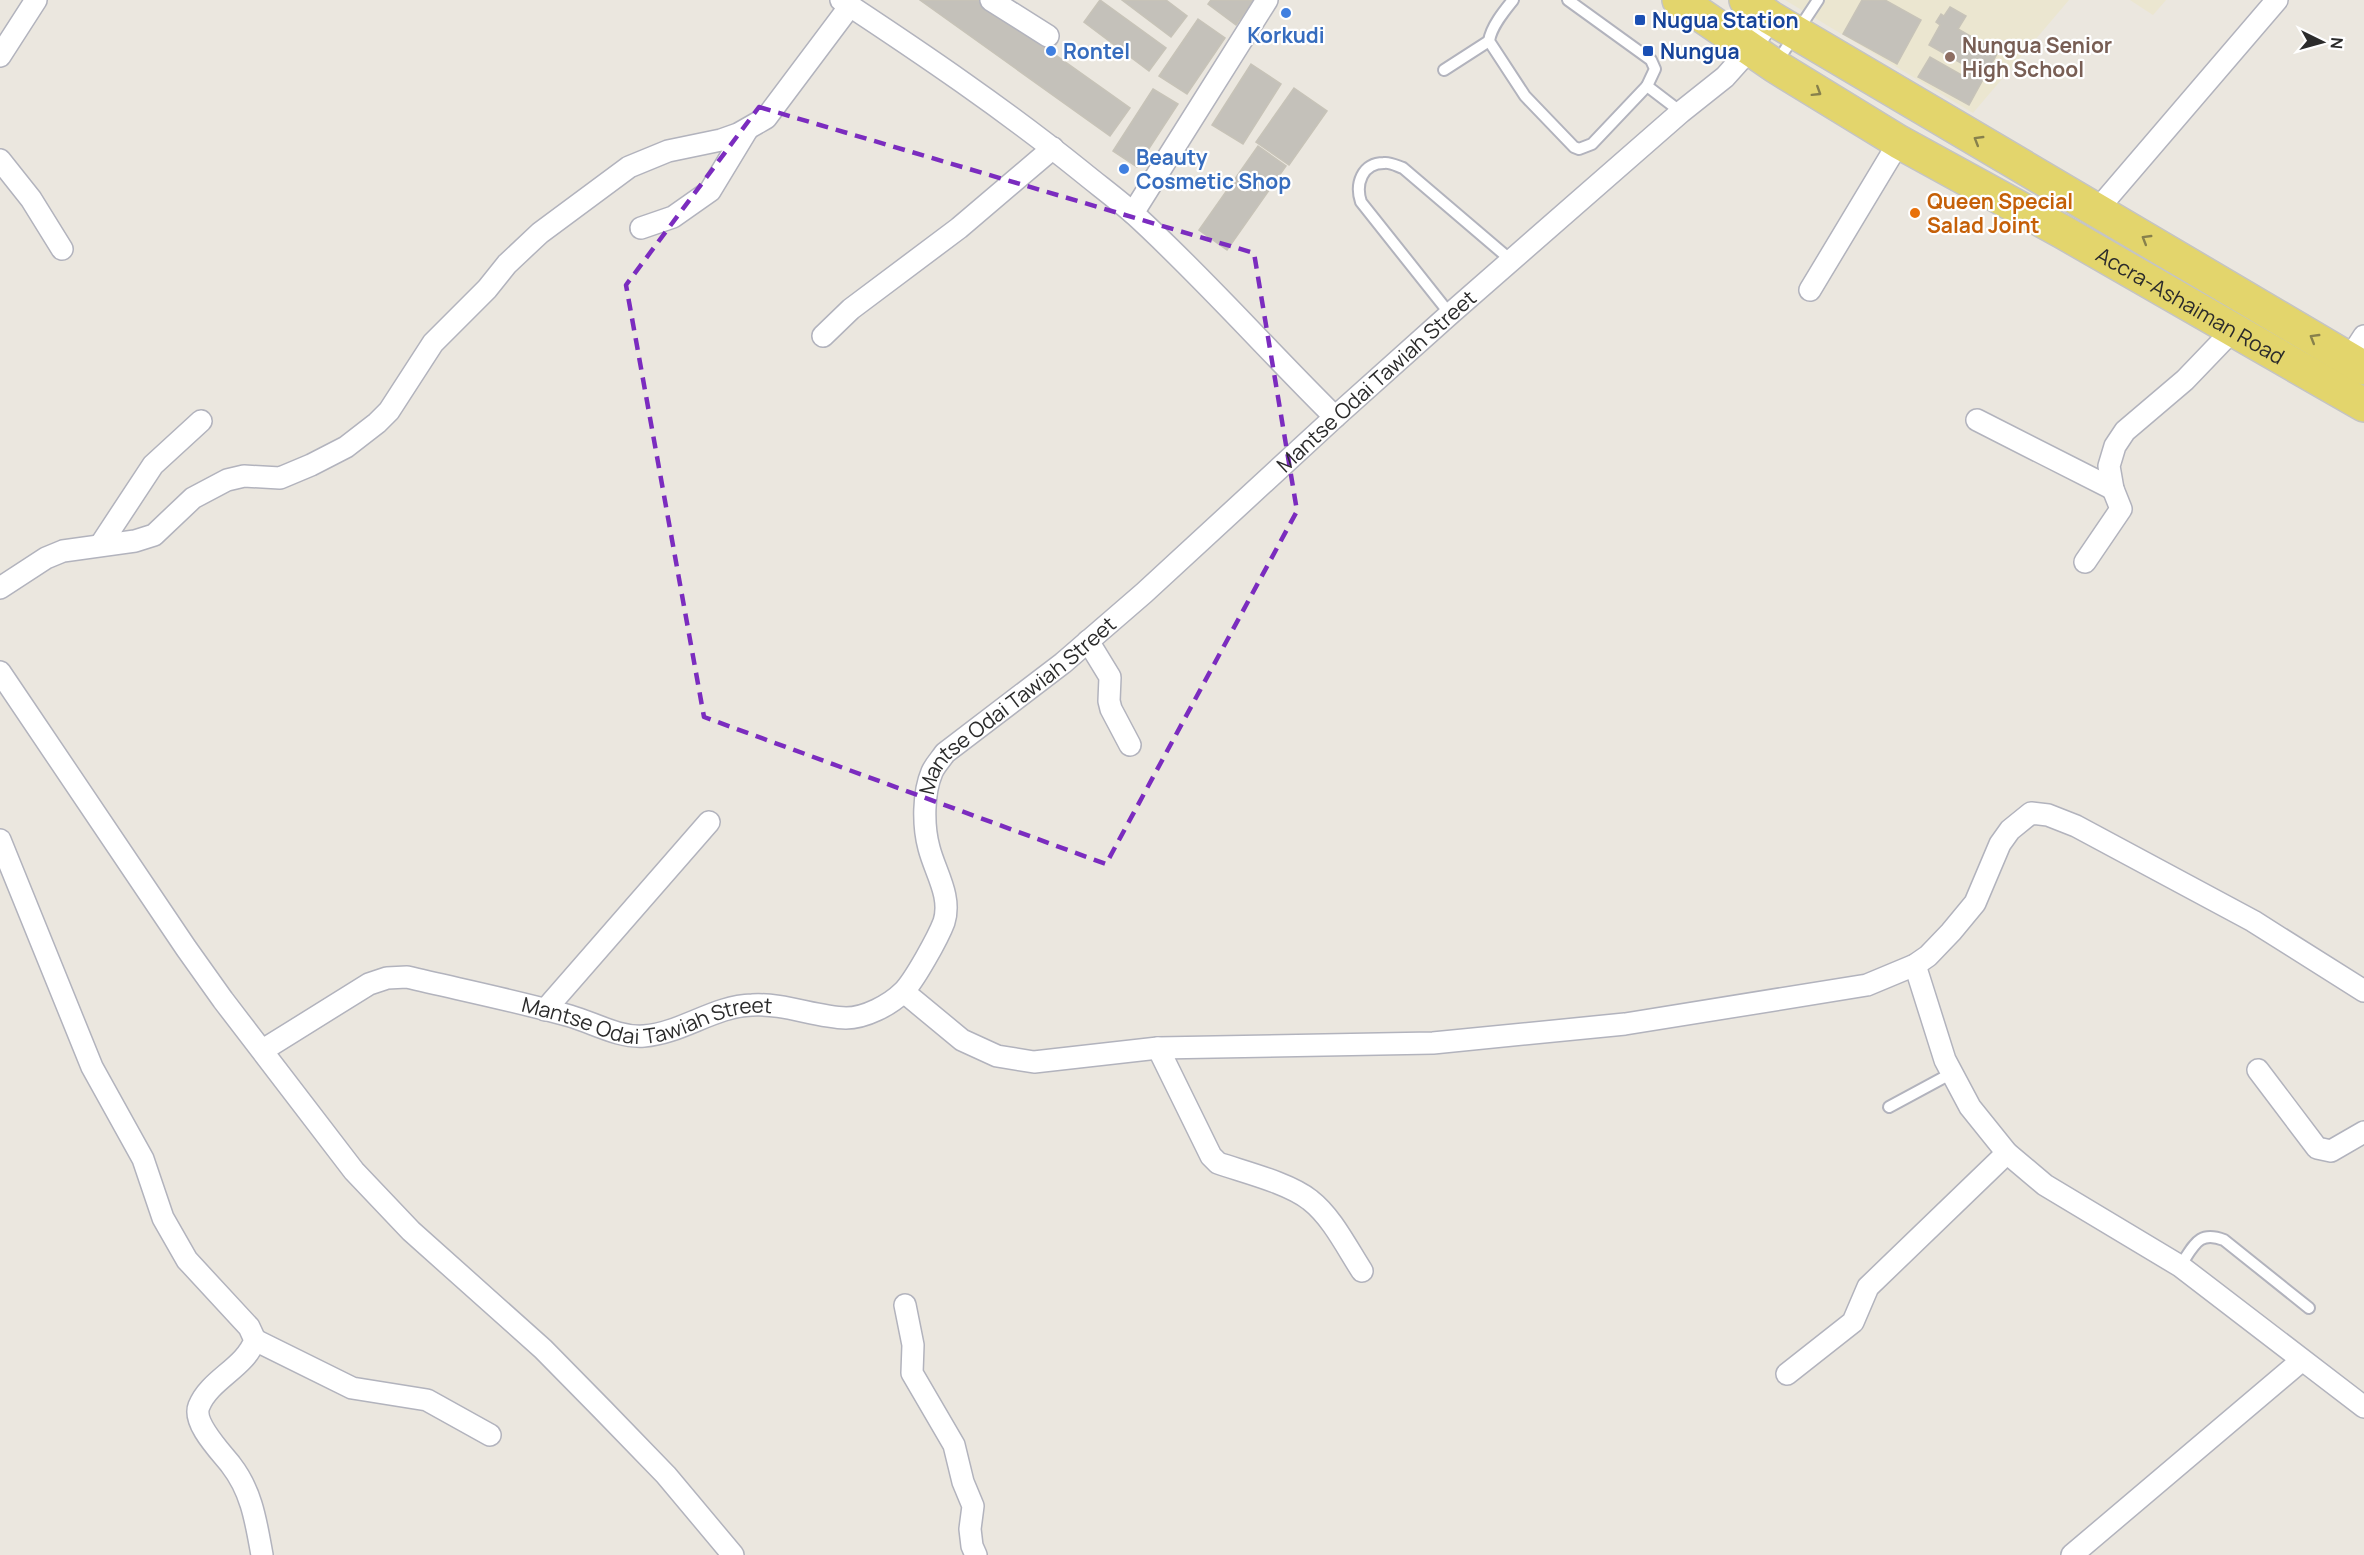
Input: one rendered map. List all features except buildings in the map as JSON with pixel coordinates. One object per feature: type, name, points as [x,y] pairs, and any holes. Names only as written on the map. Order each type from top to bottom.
[{"type":"main road","name":"Accra-Ashaiman Road","points":[[1679,0],[1763,57],[1899,142],[2063,232],[2364,405]]},
{"type":"main road","name":"Accra-Ashaiman Road","points":[[1771,17],[2097,210],[2359,354]]},
{"type":"street","points":[[0,56],[36,0]]},
{"type":"street","points":[[991,0],[1048,36]]},
{"type":"street","points":[[1133,213],[1267,0]]},
{"type":"street","points":[[2097,210],[2277,0]]},
{"type":"street","points":[[0,588],[46,558],[63,551],[135,541],[153,535],[193,498],[227,480],[244,477],[280,478],[346,447],[389,411],[433,343],[487,289],[507,264],[540,233],[629,167],[668,151],[720,140],[747,130],[766,118],[780,102],[845,3],[964,83],[1053,148],[1133,213],[1200,278],[1335,417]]},
{"type":"street","name":"Mantse Odai Tawiah Street","points":[[263,1050],[360,990],[387,978],[407,977],[545,1010],[625,1035],[642,1036],[660,1034],[722,1009],[742,1005],[761,1004],[846,1018],[860,1017],[891,1001],[904,992],[945,920],[946,898],[928,847],[926,819],[927,792],[932,771],[945,753],[1088,641],[1144,593],[1335,417],[1680,112],[1725,77],[1763,57],[1771,17]]},
{"type":"street","points":[[641,228],[673,217],[710,191],[747,130]]},
{"type":"street","points":[[1810,290],[1899,142]]},
{"type":"street","points":[[823,336],[851,309],[959,228],[1053,148]]},
{"type":"street","points":[[0,160],[31,199],[62,249]]},
{"type":"street","points":[[2085,562],[2121,509],[2113,489],[2109,466],[2115,446],[2125,431],[2185,380],[2233,330]]},
{"type":"street","points":[[1977,420],[2113,489]]},
{"type":"street","points":[[101,544],[153,465],[201,422]]},
{"type":"street","points":[[1088,641],[1110,677],[1111,709],[1130,745]]},
{"type":"street","points":[[0,672],[223,1000],[379,1200],[439,1257],[543,1349],[666,1475],[733,1555]]},
{"type":"street","points":[[904,992],[962,1040],[997,1056],[1034,1062],[1158,1048],[1433,1043],[1625,1024],[1868,985],[1915,965],[1928,956],[1975,903],[2000,844],[2010,830],[2031,813],[2048,814],[2086,831],[2253,921],[2362,987]]},
{"type":"street","points":[[545,1010],[709,822]]},
{"type":"street","points":[[0,840],[92,1067],[143,1159],[163,1218],[186,1260],[249,1327],[255,1340],[352,1388],[410,1395],[427,1400],[490,1435]]},
{"type":"street","points":[[1915,965],[1945,1060],[1970,1107],[2007,1153],[2045,1185],[2180,1266],[2301,1361],[2364,1407]]},
{"type":"street","points":[[1158,1048],[1211,1156],[1218,1163],[1285,1187],[1312,1201],[1326,1217],[1362,1271]]},
{"type":"street","points":[[2258,1070],[2318,1148],[2331,1151],[2364,1132]]},
{"type":"street","points":[[1787,1374],[1848,1327],[1868,1287],[2007,1153]]},
{"type":"street","points":[[905,1305],[913,1345],[912,1373],[954,1445],[963,1482],[973,1506],[970,1529],[976,1555]]},
{"type":"street","points":[[255,1340],[251,1352],[206,1395],[198,1407],[198,1417],[204,1429],[238,1474],[247,1491],[255,1512],[262,1555]]},
{"type":"street","points":[[2072,1555],[2301,1361]]},
{"type":"lane","points":[[1444,70],[1490,41],[1497,22],[1514,0]]},
{"type":"lane","points":[[1490,41],[1525,96],[1574,147],[1579,149],[1592,144],[1647,86],[1654,69],[1652,60],[1568,0]]},
{"type":"lane","points":[[1763,57],[1771,17],[1818,0]]},
{"type":"lane","points":[[1647,86],[1680,112]]},
{"type":"lane","points":[[1450,314],[1360,202],[1356,189],[1362,174],[1374,165],[1386,162],[1403,168],[1512,261]]},
{"type":"lane","points":[[1889,1107],[1952,1073]]},
{"type":"lane","points":[[2180,1266],[2201,1238],[2211,1235],[2224,1240],[2309,1308]]},
{"type":"highlighted area","points":[[759,107],[1254,253],[1297,511],[1106,864],[704,717],[626,285]]},
{"type":"shaded area","name":"Nungua Senior High School","points":[[1785,0],[2069,0],[1973,113]]},
{"type":"shaded area","name":"Nungua Senior High School","points":[[2130,0],[2166,0],[2153,15]]},
{"type":"place","name":"Korkudi","points":[[1286,13]]},
{"type":"place","name":"Nugua Station","points":[[1640,20]]},
{"type":"place","name":"Rontel","points":[[1051,51]]},
{"type":"place","name":"Nungua","points":[[1648,51]]},
{"type":"place","name":"Nungua Senior High School","points":[[1950,57]]},
{"type":"place","name":"Beauty Cosmetic Shop","points":[[1124,169]]},
{"type":"place","name":"Queen Special Salad Joint","points":[[1915,213]]}]
